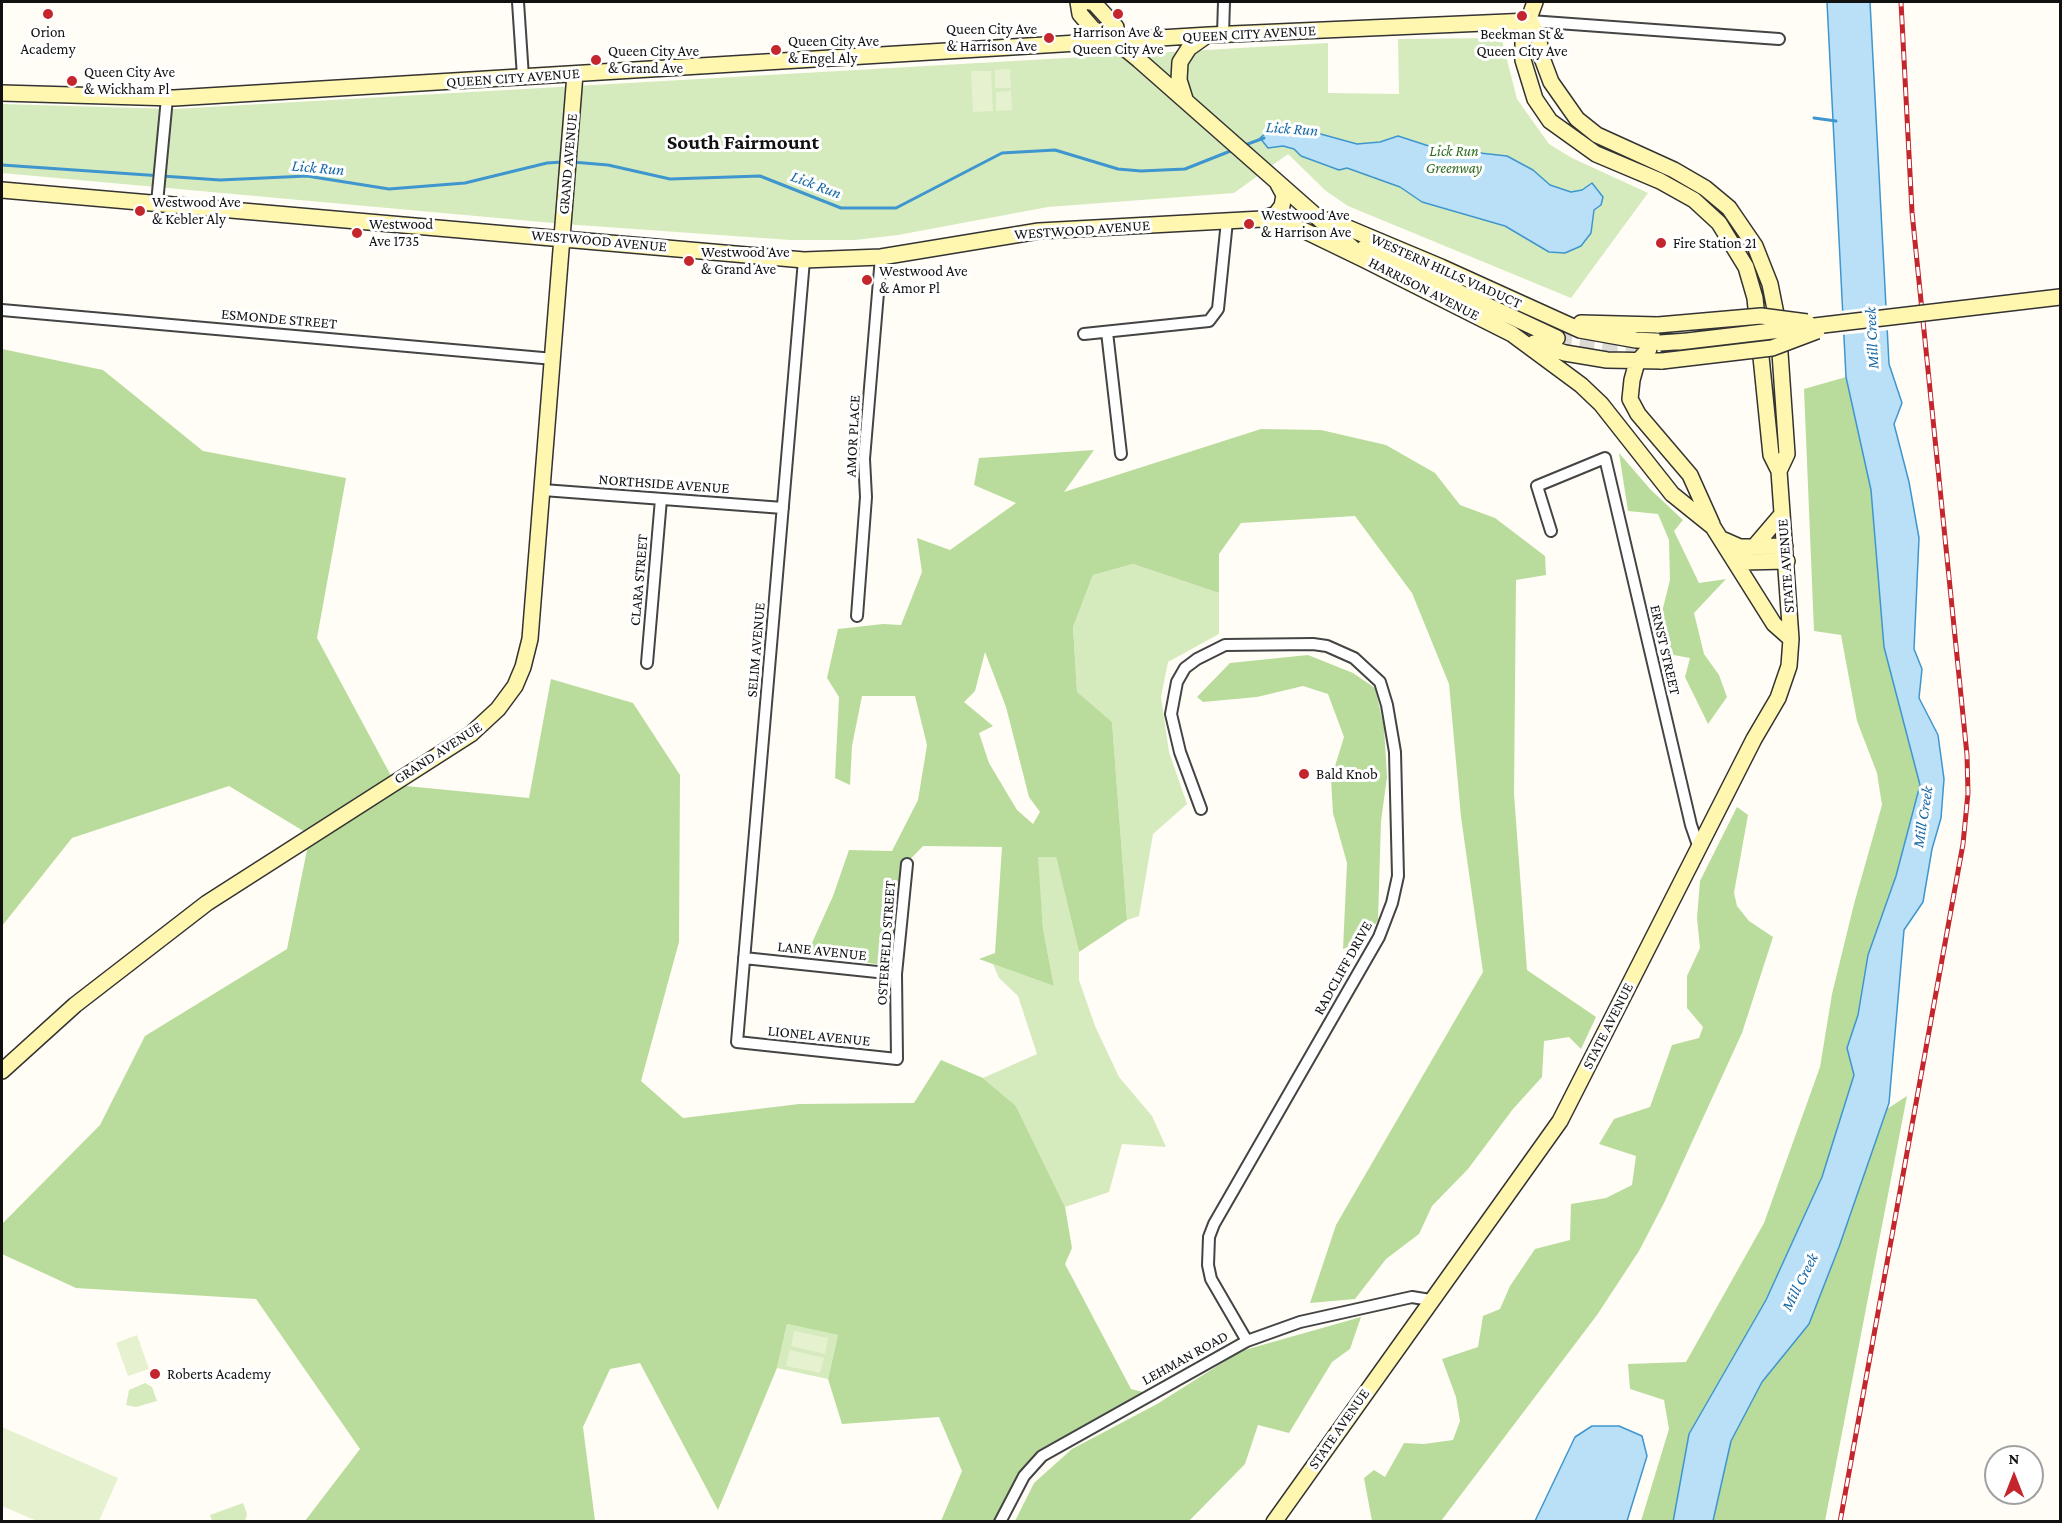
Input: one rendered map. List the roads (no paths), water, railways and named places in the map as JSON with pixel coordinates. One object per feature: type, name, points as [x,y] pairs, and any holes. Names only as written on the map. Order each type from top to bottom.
[{"type":"main road","name":"HARRISON AVENUE","points":[[1078,2],[1080,14],[1093,30],[1116,41],[1186,100],[1278,184],[1318,215],[1367,261],[1512,334],[1555,364],[1587,391],[1672,494],[1713,527],[1724,540],[1774,624],[1791,639]]},
{"type":"main road","name":"HARRISON AVENUE","points":[[1089,2],[1094,3],[1116,27],[1116,41]]},
{"type":"main road","points":[[1530,21],[1535,2]]},
{"type":"main road","name":"QUEEN CITY AVENUE","points":[[2,93],[167,98],[1216,35],[1530,21]]},
{"type":"main road","name":"STATE AVENUE","points":[[1530,21],[1538,35],[1542,58],[1551,82],[1577,119],[1597,135],[1674,170],[1705,188],[1737,217],[1755,246],[1770,284],[1778,324],[1787,454],[1779,471]]},
{"type":"main road","name":"STATE AVENUE","points":[[1274,1521],[1560,1121],[1754,739],[1778,698],[1788,666],[1791,639],[1779,471],[1771,455],[1755,298],[1741,257],[1719,223],[1694,200],[1660,181],[1596,154],[1573,140],[1550,121],[1535,99],[1526,74],[1523,35],[1530,21]]},
{"type":"main road","points":[[1186,100],[1179,80],[1180,62],[1189,48],[1216,35]]},
{"type":"main road","name":"GRAND AVENUE","points":[[2,1071],[75,1005],[207,903],[471,734],[498,709],[519,678],[529,646],[554,359],[575,74]]},
{"type":"main road","points":[[1262,219],[1276,214],[1282,206],[1284,195],[1278,184]]},
{"type":"main road","name":"WESTWOOD AVENUE","points":[[2,190],[562,237],[804,260],[881,257],[1039,231],[1262,219],[1300,229],[1367,261]]},
{"type":"main road","name":"WESTERN HILLS VIADUCT","points":[[1318,215],[1441,267],[1540,314],[1562,327]]},
{"type":"main road","points":[[1342,238],[1562,327],[1636,340],[1679,342]]},
{"type":"main road","points":[[1572,354],[1834,326],[2061,298]]},
{"type":"main road","points":[[1713,527],[1690,475],[1638,414],[1630,399],[1630,389],[1637,362],[1654,346],[2061,298]]},
{"type":"main road","points":[[1562,327],[1658,325],[1761,316],[1834,326]]},
{"type":"main road","points":[[1572,354],[1637,362],[1772,348],[1834,326]]},
{"type":"main road","name":"WESTERN HILLS VIADUCT","points":[[1512,334],[1572,354]]},
{"type":"main road","points":[[1753,548],[1782,514]]},
{"type":"main road","points":[[1724,540],[1740,547],[1786,553]]},
{"type":"main road","points":[[1733,555],[1743,562],[1786,553]]},
{"type":"street","points":[[518,2],[523,77]]},
{"type":"street","points":[[1216,35],[1224,2]]},
{"type":"street","name":"QUEEN CITY AVENUE","points":[[1530,21],[1779,39]]},
{"type":"street","points":[[157,203],[167,98]]},
{"type":"street","points":[[1084,334],[1204,323],[1213,318],[1218,309],[1227,221]]},
{"type":"street","name":"AMOR PLACE","points":[[857,616],[866,497],[864,459],[881,257]]},
{"type":"street","name":"SELIM AVENUE","points":[[737,1042],[804,260]]},
{"type":"street","name":"ESMONDE STREET","points":[[2,310],[554,359]]},
{"type":"street","points":[[1107,332],[1121,454]]},
{"type":"street","name":"ERNST STREET","points":[[1551,531],[1537,486],[1605,458],[1691,825],[1699,848]]},
{"type":"street","name":"NORTHSIDE AVENUE","points":[[543,490],[783,508]]},
{"type":"street","name":"CLARA STREET","points":[[647,663],[662,499]]},
{"type":"street","name":"RADCLIFF DRIVE","points":[[1201,809],[1180,752],[1171,714],[1177,682],[1185,668],[1197,659],[1225,645],[1313,644],[1327,646],[1354,658],[1380,682],[1387,705],[1395,752],[1398,876],[1392,903],[1379,937],[1214,1224],[1209,1237],[1208,1265],[1211,1279],[1247,1341]]},
{"type":"street","name":"OSTERFELD STREET","points":[[897,1059],[896,974],[907,864]]},
{"type":"street","name":"LANE AVENUE","points":[[744,958],[896,974]]},
{"type":"street","name":"LIONEL AVENUE","points":[[737,1042],[897,1059]]},
{"type":"street","name":"LEHMAN ROAD","points":[[1000,1521],[1024,1476],[1042,1456],[1247,1341],[1300,1323],[1367,1307],[1412,1297],[1430,1300]]},
{"type":"water","name":"Mill Creek","points":[[1827,2],[1870,2],[1889,364],[1902,403],[1894,424],[1909,482],[1919,538],[1914,649],[1922,669],[1919,698],[1938,735],[1944,779],[1941,818],[1932,849],[1923,902],[1904,930],[1889,1103],[1839,1247],[1809,1324],[1762,1382],[1731,1441],[1713,1521],[1673,1522],[1689,1434],[1766,1300],[1822,1177],[1854,1075],[1847,1048],[1858,1015],[1868,955],[1896,876],[1920,785],[1884,647],[1871,490],[1846,377]]},
{"type":"water","points":[[1306,130],[1357,144],[1380,142],[1398,136],[1435,148],[1507,156],[1533,170],[1550,185],[1571,192],[1582,190],[1592,183],[1603,197],[1601,205],[1594,210],[1591,233],[1581,246],[1565,253],[1549,252],[1505,226],[1422,202],[1400,187],[1347,168],[1339,170],[1301,156],[1294,149],[1283,146],[1268,148],[1260,138],[1267,132]]},
{"type":"water","points":[[1592,1426],[1619,1426],[1642,1436],[1647,1456],[1627,1521],[1535,1521],[1575,1437]]},
{"type":"waterway","name":"Lick Run","points":[[1814,118],[1836,121]]},
{"type":"waterway","name":"Lick Run","points":[[1245,145],[1264,138]]},
{"type":"waterway","name":"Lick Run","points":[[572,162],[608,165],[670,179],[760,176],[841,208],[896,208],[1002,153],[1055,150],[1118,169],[1141,171],[1185,169],[1233,150]]},
{"type":"waterway","name":"Lick Run","points":[[2,165],[220,180],[307,176],[389,189],[465,183],[547,163],[562,162]]},
{"type":"tunnel","points":[[1557,338],[1608,345],[1639,344]]},
{"type":"railway","points":[[1840,1522],[1963,844],[1968,793],[1967,755],[1912,212],[1901,2]]},
{"type":"place","name":"Orion Academy","points":[[48,14]]},
{"type":"place","name":"Harrison Ave & Queen City Ave","points":[[1118,14]]},
{"type":"place","name":"Beekman St & Queen City Ave","points":[[1522,16]]},
{"type":"place","name":"Queen City Ave & Harrison Ave","points":[[1049,38]]},
{"type":"place","name":"Queen City Ave & Engel Aly","points":[[776,50]]},
{"type":"place","name":"Queen City Ave & Grand Ave","points":[[596,60]]},
{"type":"place","name":"Queen City Ave & Wickham Pl","points":[[72,81]]},
{"type":"place","name":"Westwood Ave & Kebler Aly","points":[[140,211]]},
{"type":"place","name":"Westwood Ave & Harrison Ave","points":[[1249,224]]},
{"type":"place","name":"Westwood Ave 1735","points":[[357,233]]},
{"type":"place","name":"Fire Station 21","points":[[1661,243]]},
{"type":"place","name":"Westwood Ave & Grand Ave","points":[[689,261]]},
{"type":"place","name":"Westwood Ave & Amor Pl","points":[[867,280]]},
{"type":"place","name":"Bald Knob","points":[[1304,774]]},
{"type":"place","name":"Roberts Academy","points":[[155,1374]]},
{"type":"district","name":"South Fairmount","points":[[743,143]]},
{"type":"park label","name":"Lick Run Greenway","points":[[1454,160]]}]
